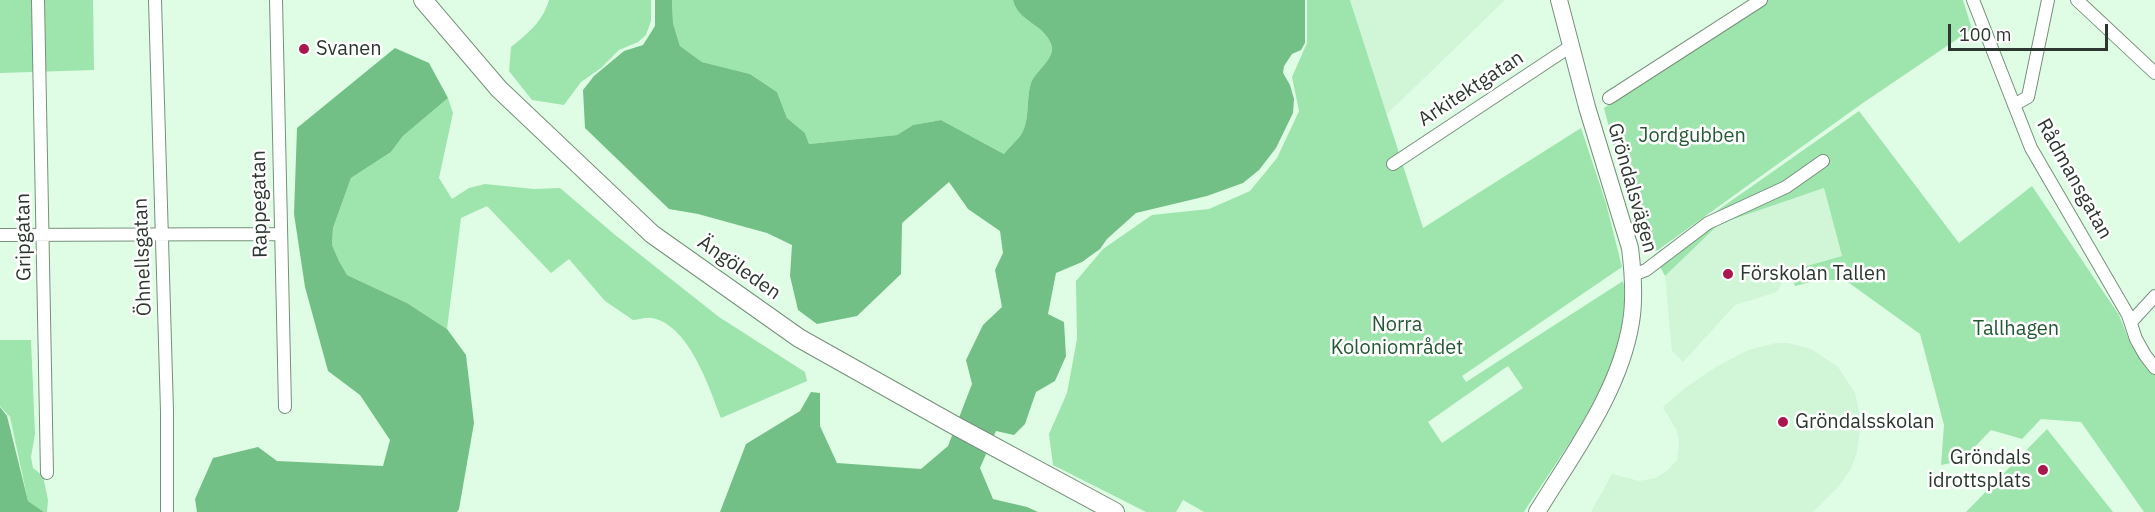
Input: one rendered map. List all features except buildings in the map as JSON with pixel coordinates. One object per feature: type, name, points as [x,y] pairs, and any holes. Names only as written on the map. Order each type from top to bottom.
[{"type":"main road","name":"Ängöleden","points":[[423,0],[499,88],[652,234],[799,338],[954,425],[1121,512]]},
{"type":"main road","name":"Ängöleden","points":[[1088,496],[1115,512]]},
{"type":"street","name":"Gripgatan","points":[[38,0],[47,473]]},
{"type":"street","name":"Öhnellsgatan","points":[[155,0],[167,411],[167,512]]},
{"type":"street","name":"Rappegatan","points":[[276,0],[285,407]]},
{"type":"street","name":"Gröndalsvägen","points":[[1538,512],[1596,414],[1619,366],[1631,322],[1633,275],[1630,248],[1571,49],[1559,0]]},
{"type":"street","points":[[1609,99],[1761,0]]},
{"type":"street","name":"Rådmansgatan","points":[[1973,0],[2031,148],[2132,321],[2136,339],[2155,368]]},
{"type":"street","points":[[2014,105],[2028,97],[2048,0]]},
{"type":"street","points":[[2077,0],[2155,73]]},
{"type":"street","name":"Arkitektgatan","points":[[1394,164],[1571,49]]},
{"type":"street","points":[[1633,275],[1646,270],[1708,223],[1785,187],[1823,161]]},
{"type":"street","points":[[0,235],[280,234]]},
{"type":"street","points":[[2132,321],[2155,296]]},
{"type":"shaded area","points":[[655,0],[672,0],[673,23],[680,46],[702,62],[750,74],[777,92],[787,118],[805,133],[809,144],[897,135],[913,125],[941,120],[1004,154],[1022,133],[1026,121],[1031,83],[1048,59],[1052,49],[1048,37],[1020,13],[1013,0],[1305,0],[1305,43],[1301,50],[1292,54],[1284,66],[1283,73],[1294,99],[1293,113],[1276,148],[1259,170],[1243,183],[1207,196],[1136,213],[1107,239],[1100,249],[1082,262],[1056,273],[1048,314],[1064,322],[1066,356],[1055,381],[1036,392],[1025,424],[1014,435],[996,431],[980,468],[993,499],[1038,512],[720,512],[746,444],[800,411],[811,392],[820,393],[820,426],[837,463],[921,469],[948,446],[972,384],[966,360],[983,325],[1002,307],[995,270],[1003,253],[1000,231],[968,209],[949,182],[902,223],[901,274],[857,316],[817,324],[798,310],[790,276],[792,245],[767,233],[698,214],[669,209],[585,128],[583,90],[594,76],[624,51],[643,45],[655,26]]},
{"type":"shaded area","points":[[1350,0],[1505,0],[1386,115]]},
{"type":"shaded area","points":[[395,48],[429,63],[448,98],[403,136],[391,152],[351,178],[333,228],[332,245],[347,275],[407,303],[447,329],[466,355],[474,423],[459,509],[457,512],[197,512],[195,499],[213,458],[258,447],[277,461],[383,466],[390,440],[360,395],[328,371],[305,287],[294,214],[297,128]]},
{"type":"shaded area","name":"Förskolan Tallen","points":[[1824,188],[1842,256],[1789,271],[1777,292],[1735,305],[1683,362],[1672,351],[1665,276],[1719,224]]},
{"type":"shaded area","points":[[1776,343],[1788,343],[1811,349],[1838,367],[1855,393],[1860,429],[1857,452],[1851,469],[1839,486],[1813,512],[1591,512],[1612,474],[1639,481],[1656,478],[1677,460],[1679,444],[1677,431],[1663,407],[1685,388],[1716,367],[1748,350]]},
{"type":"shaded area","points":[[0,407],[7,416],[28,501],[44,512],[0,512]]},
{"type":"green space","points":[[0,0],[93,0],[94,70],[0,73]]},
{"type":"green space","points":[[549,0],[651,0],[651,21],[646,35],[638,42],[619,50],[601,68],[581,82],[564,105],[532,100],[509,71],[511,47],[538,21]]},
{"type":"green space","points":[[672,0],[1013,0],[1020,13],[1048,37],[1052,49],[1048,59],[1031,83],[1026,121],[1022,133],[1004,154],[941,120],[913,125],[897,135],[809,144],[805,133],[787,118],[777,92],[750,74],[702,62],[680,46],[673,23]]},
{"type":"green space","name":"Norra Koloniområdet","points":[[1307,0],[1350,0],[1423,228],[1581,128],[1606,203],[1622,267],[1462,376],[1466,382],[1623,281],[1624,304],[1613,360],[1588,413],[1524,512],[1204,512],[1183,500],[1176,512],[1146,512],[1053,465],[1049,434],[1067,393],[1077,339],[1076,281],[1103,249],[1152,215],[1209,209],[1250,191],[1277,158],[1299,111],[1292,77],[1307,43]],"holes":[[[1508,366],[1523,388],[1442,443],[1428,422]]]},
{"type":"green space","name":"Jordgubben","points":[[1767,0],[1963,0],[1972,29],[1860,105],[1658,250],[1648,253],[1604,108]]},
{"type":"green space","points":[[448,98],[453,113],[439,178],[452,199],[469,188],[485,184],[534,189],[560,188],[719,317],[805,372],[807,381],[721,418],[696,359],[677,332],[665,323],[652,318],[633,320],[605,301],[569,259],[551,273],[487,206],[461,218],[447,329],[407,303],[347,275],[332,245],[333,228],[351,178],[391,152],[403,136]]},
{"type":"green space","name":"Tallhagen","points":[[1859,111],[1959,243],[2032,186],[2119,315],[2131,345],[2155,374],[2155,512],[2144,512],[2081,422],[2041,419],[2022,439],[1991,430],[1961,461],[1941,465],[1944,425],[1920,334],[1845,280],[1819,280],[1795,286],[1789,271],[1842,256],[1824,188],[1719,224],[1665,276],[1654,255]]},
{"type":"green space","points":[[0,340],[31,340],[35,434],[31,457],[33,468],[43,476],[48,500],[47,512],[28,501],[10,417],[0,406]]},
{"type":"green space","name":"Gröndals idrottsplats","points":[[2047,429],[2113,512],[1966,512]]},
{"type":"place","name":"Svanen","points":[[304,49]]},
{"type":"place","name":"Förskolan Tallen","points":[[1728,274]]},
{"type":"place","name":"Gröndalsskolan","points":[[1783,422]]},
{"type":"place","name":"Gröndals idrottsplats","points":[[2043,470]]}]
